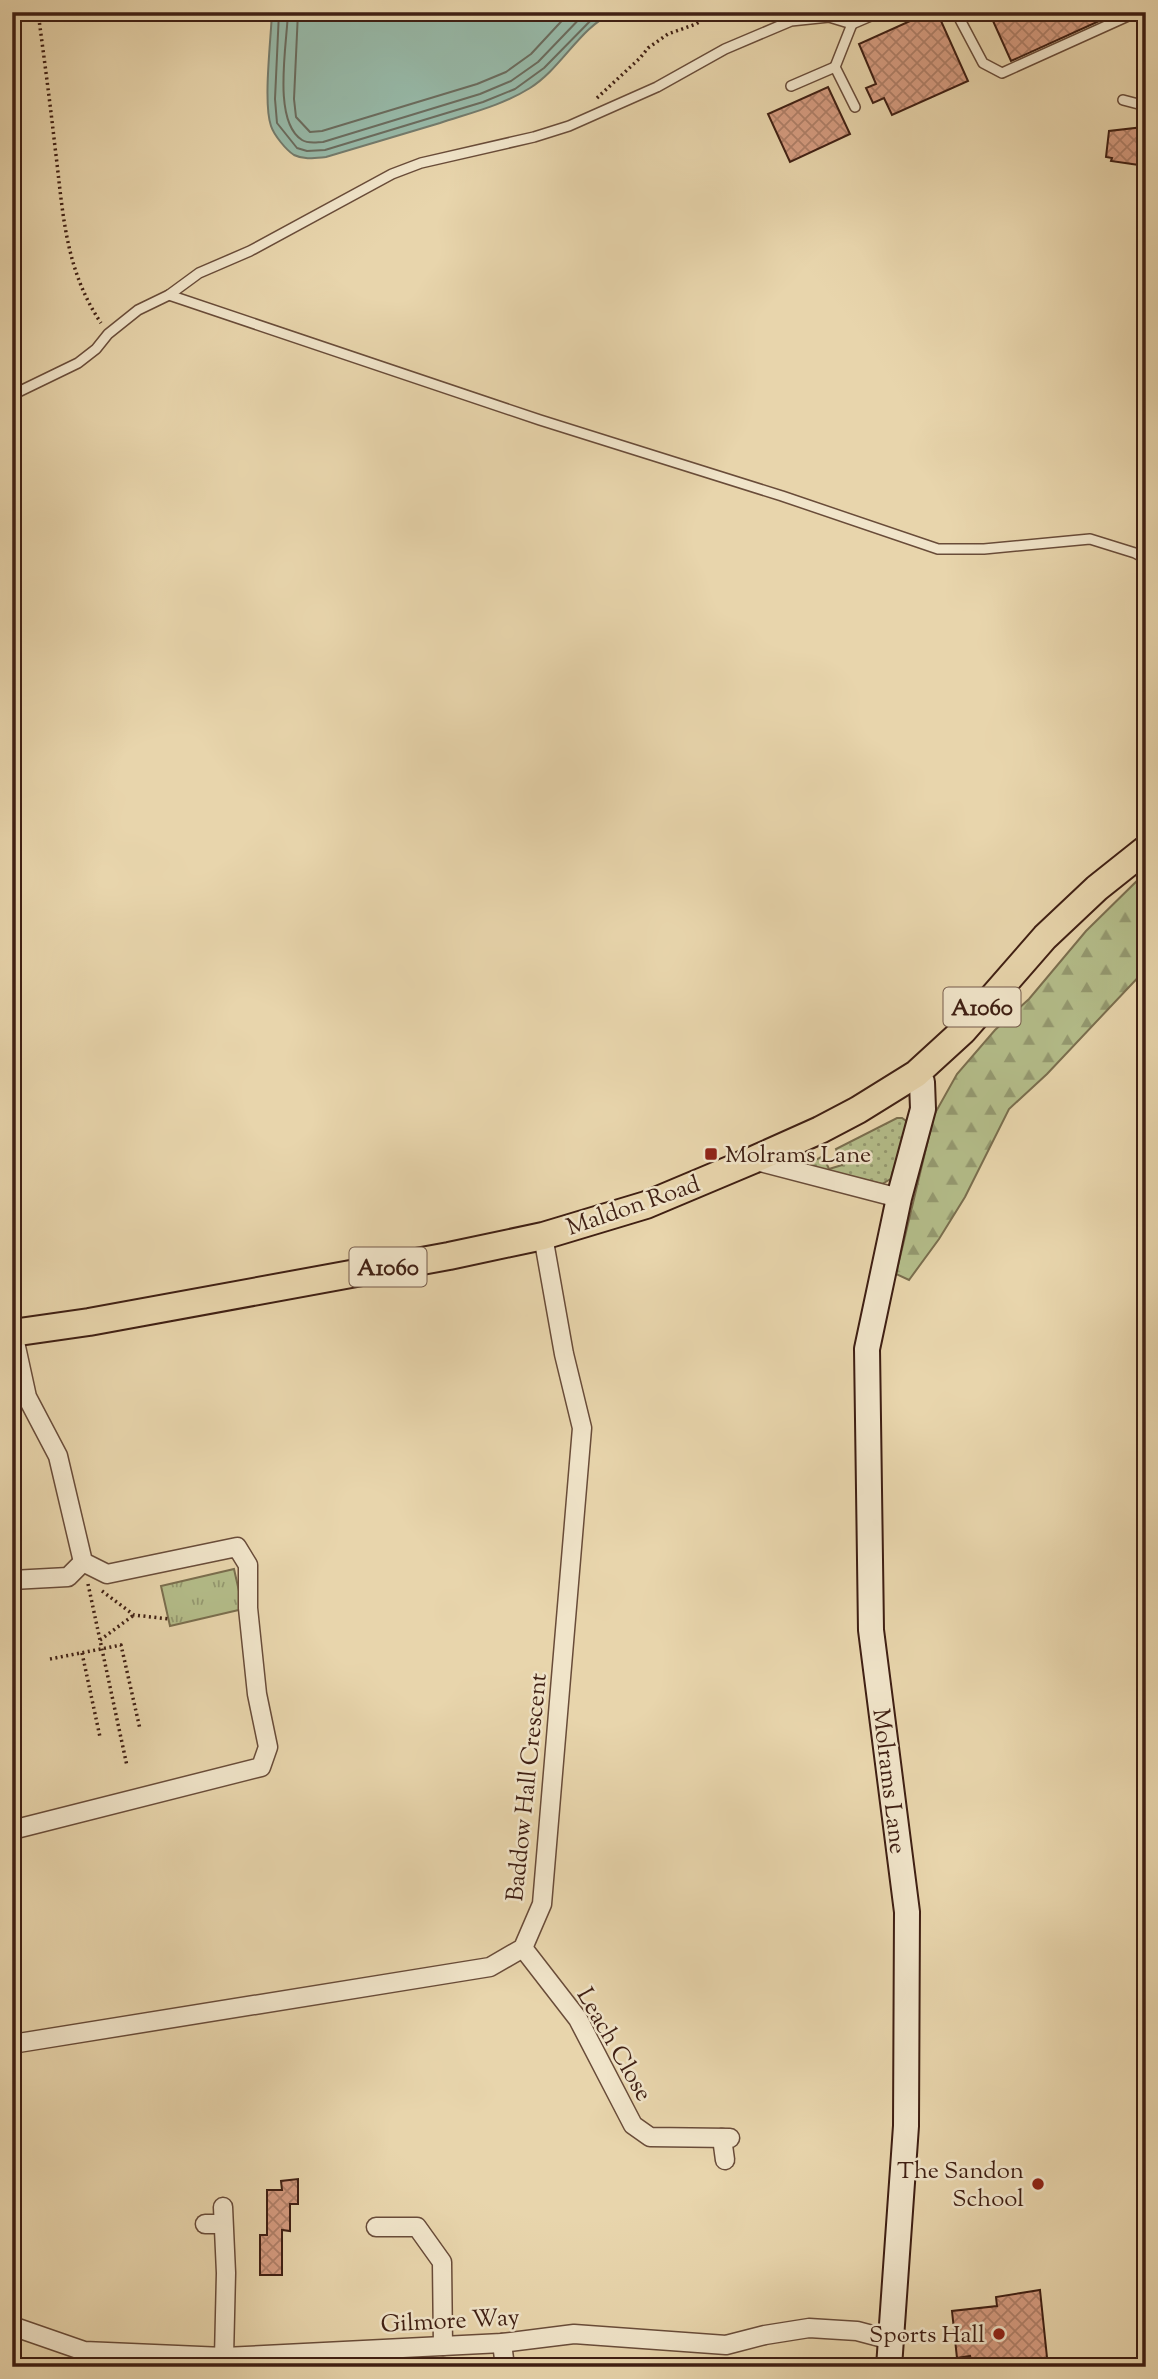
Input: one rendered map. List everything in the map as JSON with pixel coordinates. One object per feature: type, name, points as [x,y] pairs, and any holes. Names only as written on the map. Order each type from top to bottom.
[{"type":"main road","name":"Maldon Road","points":[[13,1333],[116,1317],[449,1256],[543,1236],[646,1205],[753,1160],[858,1110],[935,1059],[1045,937],[1142,848]]},
{"type":"street","name":"Molrams Lane","points":[[889,2367],[906,2126],[906,1912],[871,1629],[867,1349],[899,1198],[923,1109],[922,1082],[916,1074]]},
{"type":"street","points":[[753,1160],[899,1198]]},
{"type":"street","name":"Baddow Hall Crescent","points":[[523,1948],[542,1905],[582,1428],[564,1354],[543,1236]]},
{"type":"street","points":[[13,1333],[27,1397],[58,1457],[83,1562]]},
{"type":"street","points":[[12,1830],[261,1766],[268,1747],[257,1694],[248,1608],[248,1564],[237,1548],[107,1574],[83,1562]]},
{"type":"street","points":[[12,1580],[68,1577],[83,1562]]},
{"type":"street","points":[[12,2045],[490,1967],[523,1948]]},
{"type":"street","name":"Leach Close","points":[[523,1948],[579,2019],[633,2125],[650,2137],[726,2138],[725,2160]]},
{"type":"street","points":[[217,2218],[226,2273],[224,2357]]},
{"type":"street","points":[[376,2227],[418,2227],[442,2262],[443,2346]]},
{"type":"street","name":"Gilmore Way","points":[[12,2326],[84,2359],[224,2357],[502,2343],[574,2334],[726,2345],[809,2328],[857,2331],[891,2340]]},
{"type":"street","points":[[502,2343],[505,2367]]},
{"type":"lane","points":[[12,395],[78,363],[138,310],[169,295],[199,273],[250,251],[392,174],[421,163],[534,137],[569,126],[657,87],[725,49],[791,21],[829,17],[852,24],[880,12]]},
{"type":"lane","points":[[956,12],[983,63],[1002,73],[1138,12],[1146,19]]},
{"type":"lane","points":[[791,86],[835,67],[852,24]]},
{"type":"lane","points":[[835,67],[855,107]]},
{"type":"lane","points":[[1123,100],[1146,106]]},
{"type":"lane","points":[[169,295],[540,420],[782,496],[938,549],[984,549],[1090,539],[1146,559]]},
{"type":"path","points":[[38,12],[66,236],[75,274],[89,306],[108,334]]},
{"type":"path","points":[[597,98],[648,48],[668,34],[696,24],[715,12]]},
{"type":"path","points":[[93,1581],[86,1574],[127,1766]]},
{"type":"path","points":[[100,1589],[134,1615],[169,1619]]},
{"type":"path","points":[[100,1640],[134,1615]]},
{"type":"path","points":[[50,1659],[121,1644],[140,1729]]},
{"type":"path","points":[[82,1653],[100,1737]]},
{"type":"green space","points":[[1146,872],[1146,969],[1047,1074],[1009,1109],[965,1197],[939,1239],[909,1280],[896,1274],[934,1115],[957,1074],[995,1030],[1029,999],[1086,931]]},
{"type":"green space","points":[[897,1118],[909,1123],[894,1177],[882,1184],[811,1167],[809,1164],[823,1156],[829,1169],[842,1165],[836,1149]]},
{"type":"green space","points":[[234,1569],[243,1609],[170,1626],[161,1586]]},
{"type":"water","points":[[272,12],[614,12],[580,38],[541,80],[509,99],[340,153],[310,158],[291,153],[277,138],[271,126],[268,87]]},
{"type":"building","points":[[930,12],[937,12],[968,81],[892,115],[884,98],[873,103],[866,88],[876,84],[859,44]]},
{"type":"building","points":[[989,12],[1119,12],[1011,61]]},
{"type":"building","points":[[828,87],[850,134],[790,162],[768,114]]},
{"type":"building","points":[[1144,127],[1146,166],[1111,161],[1112,158],[1106,157],[1109,131]]},
{"type":"building","points":[[298,2179],[298,2204],[290,2204],[290,2231],[282,2230],[282,2275],[260,2275],[260,2235],[267,2235],[267,2190],[282,2190],[281,2181]]},
{"type":"building","name":"Sports Hall","points":[[1040,2290],[1048,2367],[971,2367],[970,2356],[957,2358],[952,2311],[997,2306],[996,2297]]},
{"type":"place","name":"Molrams Lane","points":[[711,1154]]},
{"type":"place","name":"The Sandon School","points":[[1038,2184]]},
{"type":"place","name":"Sports Hall","points":[[999,2334]]}]
